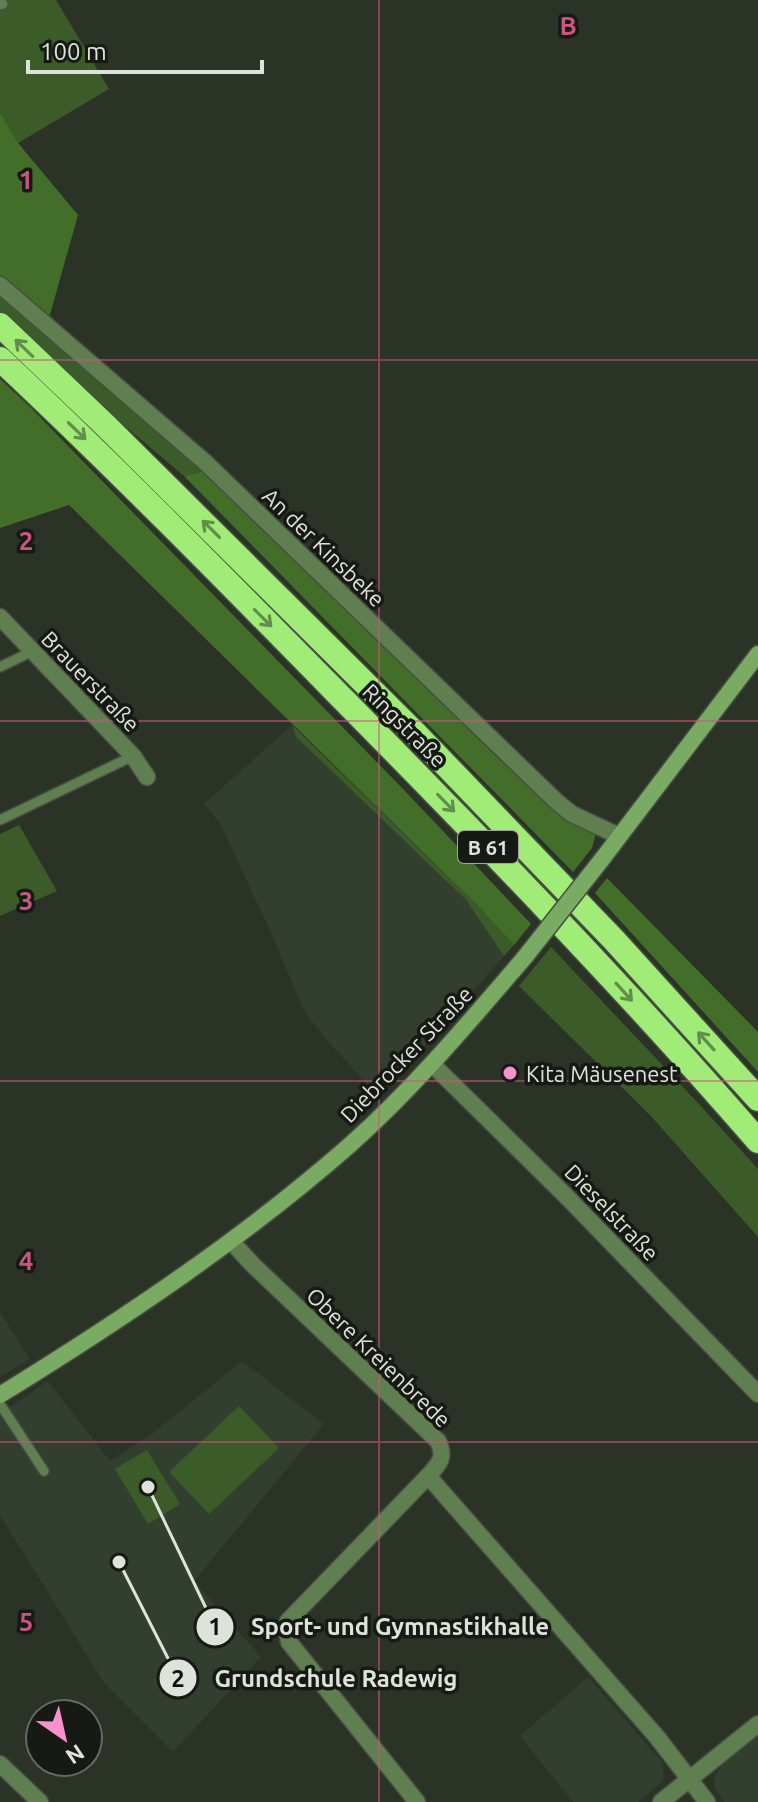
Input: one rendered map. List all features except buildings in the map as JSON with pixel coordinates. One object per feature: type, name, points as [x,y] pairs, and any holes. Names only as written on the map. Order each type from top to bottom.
[{"type":"highway","name":"Ringstraße","points":[[0,325],[117,436],[427,745],[614,940],[758,1099]]},
{"type":"highway","name":"Ringstraße","points":[[0,359],[92,446],[499,858],[758,1141]]},
{"type":"main road","name":"Diebrocker Straße","points":[[0,1395],[147,1301],[231,1241],[352,1142],[432,1064],[525,957],[758,654]]},
{"type":"street","name":"An der Kinsbeke","points":[[0,285],[206,463],[556,801],[572,814],[619,836]]},
{"type":"street","name":"Brauerstraße","points":[[0,617],[133,756],[147,777]]},
{"type":"street","name":"Dieselstraße","points":[[432,1064],[566,1196],[758,1394]]},
{"type":"street","name":"Obere Kreienbrede","points":[[231,1241],[438,1441],[443,1451],[440,1463],[428,1476]]},
{"type":"street","points":[[417,1802],[289,1642],[287,1631],[288,1621],[428,1476],[657,1737],[707,1802]]},
{"type":"street","points":[[661,1802],[758,1724]]},
{"type":"street","points":[[0,1764],[40,1802]]},
{"type":"lane","points":[[0,667],[33,651]]},
{"type":"lane","points":[[0,820],[133,756]]},
{"type":"lane","points":[[0,1404],[44,1471]]},
{"type":"shaded area","points":[[292,725],[296,737],[466,900],[504,956],[437,1033],[377,1095],[304,1011],[220,823],[204,804]]},
{"type":"shaded area","points":[[0,1312],[30,1359],[0,1377]]},
{"type":"shaded area","points":[[242,1361],[324,1424],[194,1581],[261,1657],[173,1752],[104,1683],[0,1515],[0,1414],[48,1381],[110,1461],[152,1434]]},
{"type":"shaded area","points":[[588,1677],[663,1763],[663,1781],[638,1802],[573,1802],[520,1736]]},
{"type":"shaded area","points":[[758,1736],[758,1802],[724,1802],[714,1787],[715,1776],[721,1765]]},
{"type":"green space","points":[[5,0],[56,0],[109,89],[18,143],[0,112],[0,8]]},
{"type":"green space","points":[[0,112],[18,143],[78,215],[49,318],[0,275]]},
{"type":"green space","points":[[0,294],[205,471],[184,476],[118,420],[0,311]]},
{"type":"green space","points":[[0,379],[404,790],[531,924],[514,945],[479,907],[69,505],[0,528]]},
{"type":"green space","points":[[205,471],[500,760],[570,820],[596,833],[592,848],[573,872],[184,476]]},
{"type":"green space","points":[[292,725],[514,945],[504,956],[466,900],[296,737]]},
{"type":"green space","points":[[19,825],[57,891],[0,916],[0,834]]},
{"type":"green space","points":[[607,878],[758,1032],[758,1072],[595,893]]},
{"type":"green space","points":[[551,947],[758,1169],[758,1237],[650,1115],[519,986]]},
{"type":"green space","points":[[239,1406],[279,1448],[209,1514],[169,1472]]},
{"type":"green space","points":[[147,1450],[180,1504],[148,1524],[115,1469]]},
{"type":"place","name":"Kita Mäusenest","points":[[510,1073]]},
{"type":"place","name":"Sport- und Gymnastikhalle","points":[[148,1487]]},
{"type":"place","name":"Grundschule Radewig","points":[[119,1562]]}]
